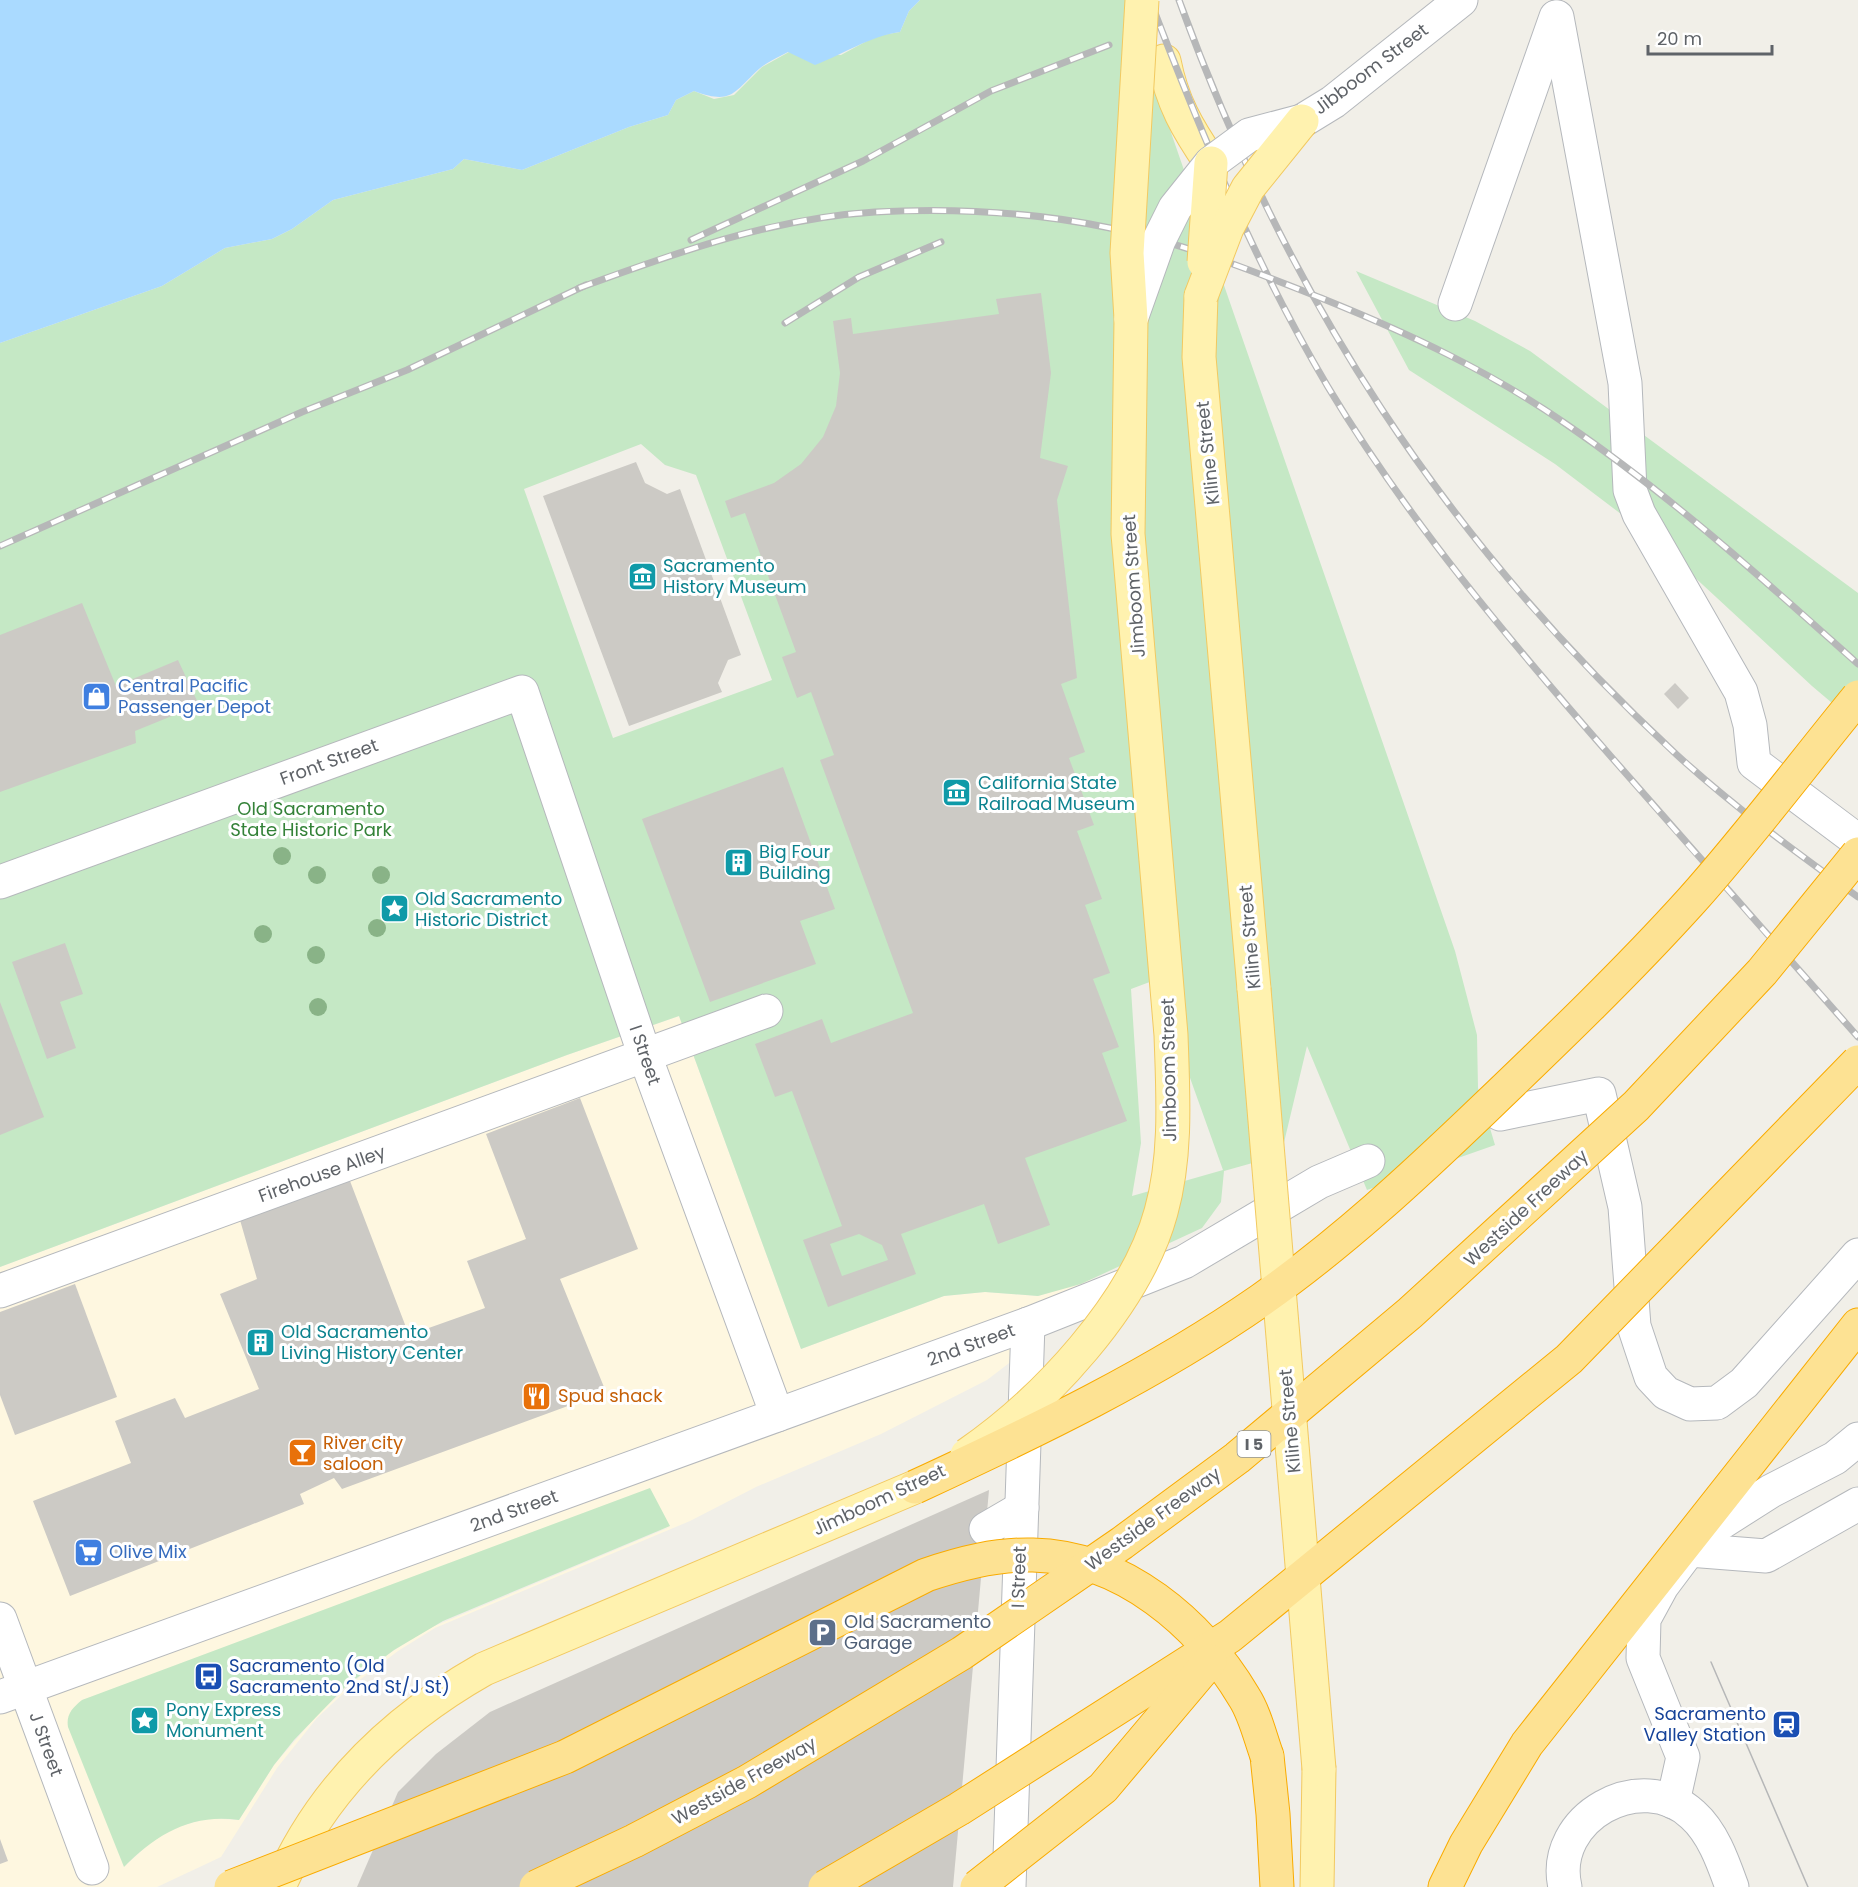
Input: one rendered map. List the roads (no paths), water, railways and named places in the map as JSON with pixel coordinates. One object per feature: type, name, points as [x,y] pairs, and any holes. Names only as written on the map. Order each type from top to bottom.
[{"type":"highway","points":[[915,1487],[1048,1426],[1132,1381],[1260,1301],[1344,1239],[1412,1178],[1578,1019],[1692,900],[1858,697]]},
{"type":"highway","name":"Westside Freeway","points":[[536,1887],[634,1841],[747,1782],[953,1658],[1122,1544],[1237,1458],[1410,1313],[1636,1106],[1762,972],[1858,854]]},
{"type":"highway","points":[[825,1887],[959,1809],[1230,1636],[1569,1359],[1858,1062]]},
{"type":"highway","points":[[1445,1887],[1466,1845],[1527,1744],[1858,1325]]},
{"type":"highway","points":[[231,1887],[565,1757],[926,1575],[962,1563],[999,1557],[1034,1555],[1076,1561],[1114,1574],[1154,1597],[1185,1622],[1216,1656],[1246,1698],[1267,1756],[1277,1887]]},
{"type":"highway","points":[[977,1887],[1103,1788],[1230,1636]]},
{"type":"main road","name":"Jimboom Street","points":[[279,1887],[301,1841],[323,1808],[375,1747],[441,1694],[484,1669],[915,1487],[949,1468],[1002,1429],[1052,1382],[1095,1333],[1122,1295],[1146,1249],[1161,1213],[1170,1165],[1173,1111],[1171,1035],[1128,534],[1131,319],[1127,253],[1142,0]]},
{"type":"main road","points":[[1151,0],[1168,85],[1183,122],[1211,163]]},
{"type":"main road","points":[[1201,296],[1227,228],[1248,188],[1302,120]]},
{"type":"main road","name":"Kiline Street","points":[[1211,163],[1199,357],[1218,550],[1319,1769],[1317,1887]]},
{"type":"street","name":"Jibboom Street","points":[[1131,319],[1159,240],[1175,208],[1211,163],[1249,135],[1302,120],[1333,102],[1461,0]]},
{"type":"street","points":[[1455,304],[1559,8]]},
{"type":"street","points":[[1559,8],[1625,383],[1630,490],[1639,514],[1741,692],[1750,725],[1754,763],[1858,841]]},
{"type":"street","name":"Front Street","points":[[0,882],[522,692]]},
{"type":"street","name":"I Street","points":[[522,692],[645,1056],[777,1415]]},
{"type":"street","name":"Firehouse Alley","points":[[0,1291],[766,1011]]},
{"type":"street","points":[[1500,1114],[1599,1094],[1624,1207],[1634,1326],[1651,1377],[1666,1393],[1690,1404],[1718,1402],[1744,1383],[1858,1255]]},
{"type":"street","name":"2nd Street","points":[[13,1693],[1028,1324],[1184,1262],[1319,1182],[1368,1161]]},
{"type":"street","name":"I Street","points":[[1009,1887],[1028,1324]]},
{"type":"street","points":[[1673,1802],[1683,1757],[1643,1658],[1644,1620],[1662,1586],[1689,1550],[1716,1526],[1771,1491],[1835,1458],[1858,1439]]},
{"type":"street","points":[[1689,1550],[1766,1556],[1858,1504]]},
{"type":"street","points":[[985,1541],[1021,1519]]},
{"type":"street","name":"J Street","points":[[0,1619],[13,1693],[92,1868]]},
{"type":"street","points":[[1565,1887],[1563,1878],[1566,1852],[1580,1824],[1600,1806],[1626,1796],[1641,1795],[1667,1799],[1692,1814],[1709,1834],[1732,1887]]},
{"type":"street","name":"I Street","points":[[993,1887],[1011,1829]]},
{"type":"water","points":[[0,0],[920,0],[909,11],[900,32],[867,41],[815,65],[788,52],[762,66],[731,94],[717,97],[694,91],[676,100],[668,115],[629,127],[522,170],[464,159],[453,169],[333,200],[292,229],[272,239],[225,248],[162,286],[0,343]]},
{"type":"tram line","points":[[1711,1662],[1808,1887]]},
{"type":"railway","points":[[1150,0],[1209,148],[1253,246],[1301,341],[1359,437],[1392,486],[1463,580],[1537,671],[1858,1037]]},
{"type":"railway","points":[[1179,0],[1222,109],[1270,213],[1323,313],[1381,408],[1446,500],[1516,588],[1593,673],[1677,755],[1743,811],[1858,897]]},
{"type":"railway","points":[[691,240],[863,161],[991,91],[1109,45]]},
{"type":"railway","points":[[579,288],[688,250],[761,229],[799,221],[875,212],[963,211],[1023,215],[1138,234],[1192,250],[1326,300],[1419,340],[1509,387],[1605,451],[1679,509],[1858,664]]},
{"type":"railway","points":[[785,323],[859,277],[941,242]]},
{"type":"railway","points":[[0,546],[302,412],[407,370],[586,285]]},
{"type":"place","name":"Sacramento History Museum","points":[[642,576]]},
{"type":"place","name":"Central Pacific Passenger Depot","points":[[97,696]]},
{"type":"place","name":"California State Railroad Museum","points":[[957,793]]},
{"type":"place","name":"Big Four Building","points":[[738,862]]},
{"type":"place","name":"Old Sacramento Historic District","points":[[394,909]]},
{"type":"place","name":"Old Sacramento Living History Center","points":[[260,1342]]},
{"type":"place","name":"Spud shack","points":[[537,1396]]},
{"type":"place","name":"River city saloon","points":[[302,1453]]},
{"type":"place","name":"Olive Mix","points":[[88,1552]]},
{"type":"place","name":"Old Sacramento Garage","points":[[823,1632]]},
{"type":"place","name":"Sacramento (Old Sacramento 2nd St/J St)","points":[[208,1676]]},
{"type":"place","name":"Pony Express Monument","points":[[145,1720]]},
{"type":"place","name":"Sacramento Valley Station","points":[[1787,1724]]},
{"type":"park label","name":"Old Sacramento State Historic Park","points":[[311,819]]}]
